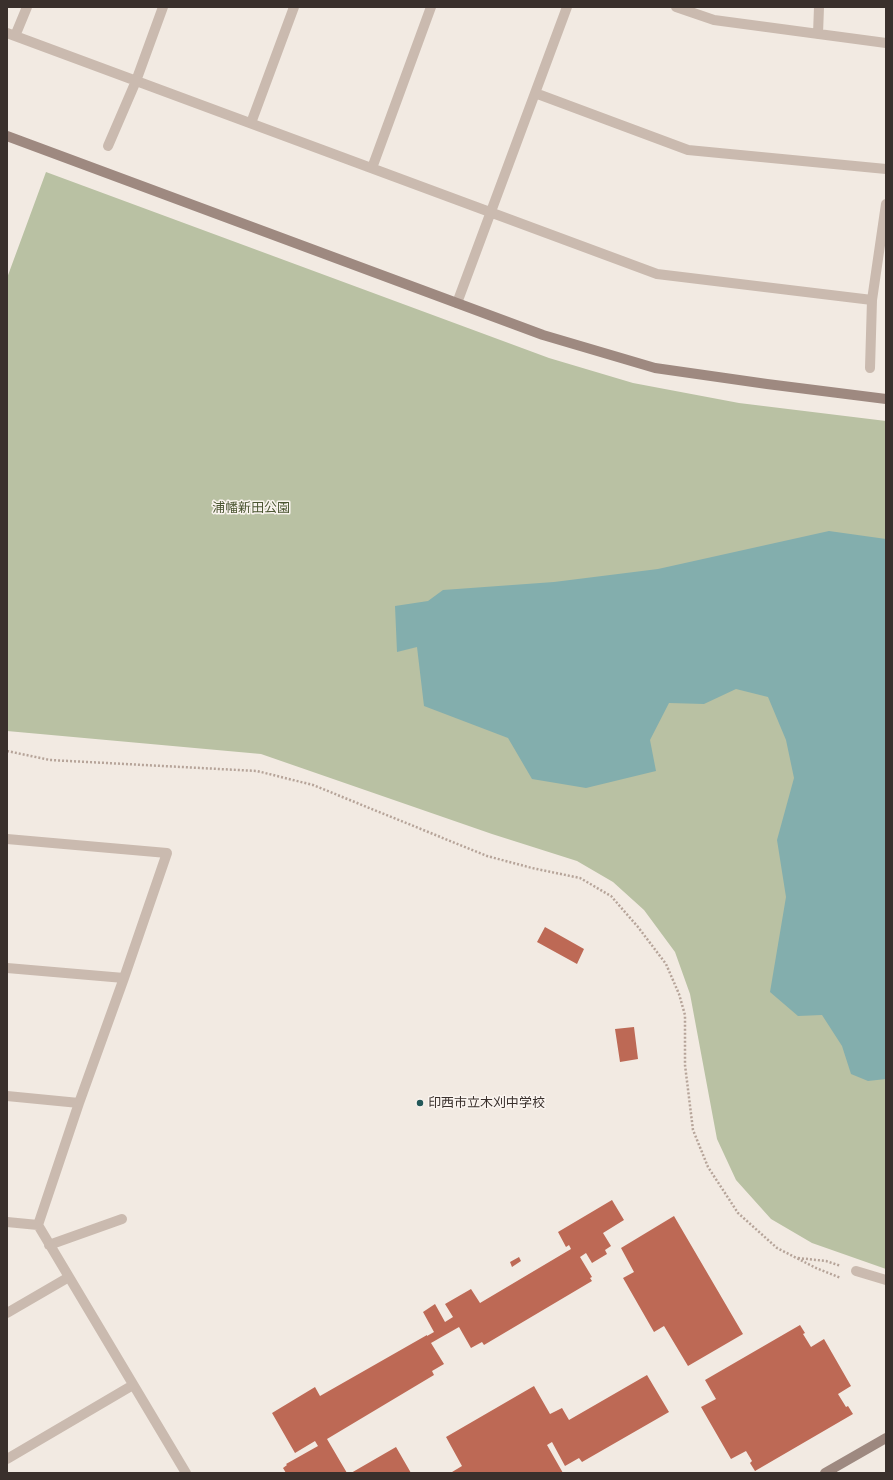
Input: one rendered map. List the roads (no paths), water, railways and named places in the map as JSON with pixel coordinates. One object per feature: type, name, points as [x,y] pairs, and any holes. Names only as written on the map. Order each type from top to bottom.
[{"type":"street","points":[[27,7],[11,34],[657,274],[872,300]]},
{"type":"street","points":[[108,146],[136,81],[163,7]]},
{"type":"street","points":[[251,123],[294,7]]},
{"type":"street","points":[[372,168],[431,7]]},
{"type":"street","points":[[457,303],[567,7]]},
{"type":"street","points":[[676,7],[714,20],[886,43]]},
{"type":"street","points":[[818,34],[819,7]]},
{"type":"street","points":[[535,93],[688,150],[886,169]]},
{"type":"street","points":[[7,136],[543,335],[655,368],[886,399]]},
{"type":"street","points":[[870,368],[872,300],[883,253],[886,204]]},
{"type":"street","points":[[7,839],[168,853],[79,1103],[38,1225],[186,1473]]},
{"type":"street","points":[[7,968],[124,978]]},
{"type":"street","points":[[7,1096],[79,1103]]},
{"type":"street","points":[[49,1245],[122,1219]]},
{"type":"street","points":[[7,1222],[38,1225]]},
{"type":"street","points":[[856,1271],[886,1280]]},
{"type":"street","points":[[7,1313],[69,1277]]},
{"type":"street","points":[[7,1459],[133,1385]]},
{"type":"street","points":[[825,1473],[886,1438]]},
{"type":"water","points":[[829,531],[886,539],[886,1079],[868,1081],[851,1074],[842,1046],[822,1015],[798,1016],[770,992],[786,897],[777,840],[794,778],[786,740],[768,697],[736,689],[704,704],[669,703],[650,740],[656,771],[586,788],[532,779],[508,738],[424,706],[417,647],[397,652],[395,606],[428,601],[443,590],[554,582],[658,569]]},
{"type":"place","name":"印西市立木刈中学校","points":[[420,1103]]},
{"type":"park label","name":"浦幡新田公園","points":[[251,508]]}]
